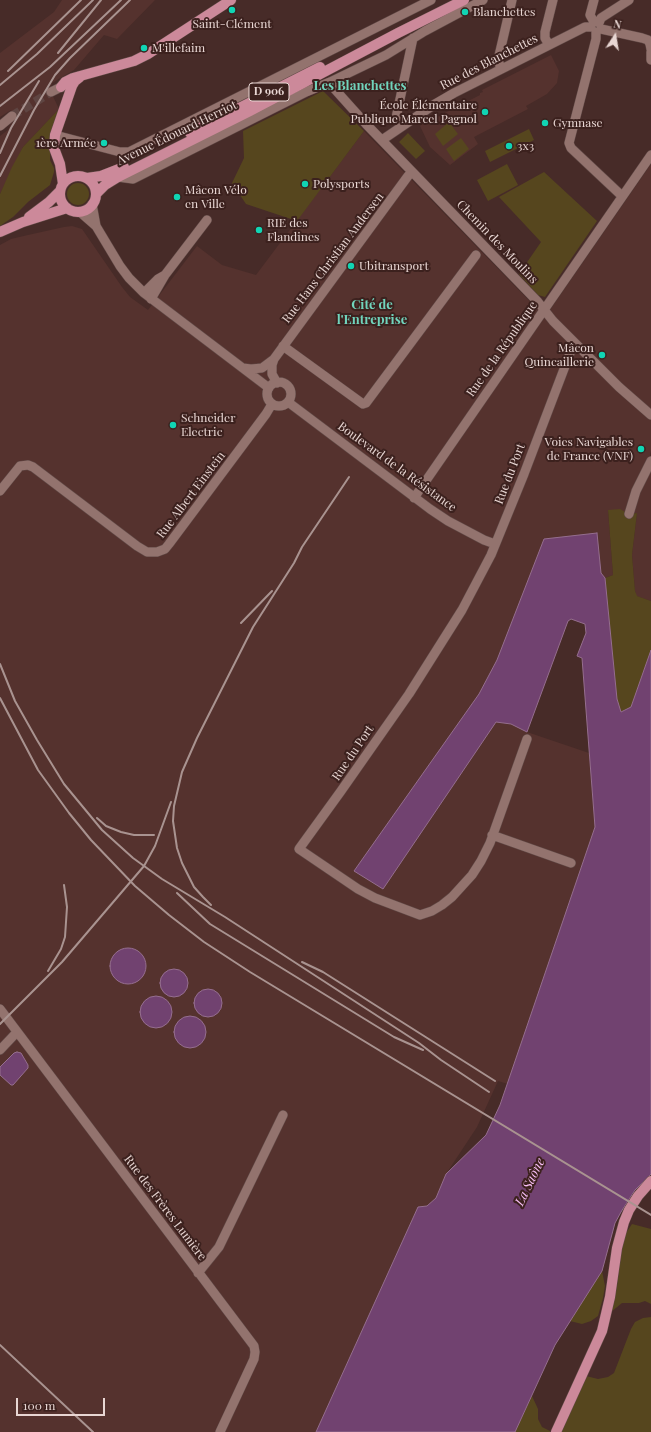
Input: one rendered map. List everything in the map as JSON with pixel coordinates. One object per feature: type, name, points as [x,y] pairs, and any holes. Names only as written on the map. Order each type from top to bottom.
[{"type":"main road","points":[[63,114],[61,87],[65,82],[73,78],[134,61],[148,54],[231,0]]},
{"type":"main road","name":"Avenue Édouard Herriot","points":[[87,178],[115,172],[449,0]]},
{"type":"main road","name":"Avenue Édouard Herriot","points":[[96,194],[105,185],[118,177],[250,111],[464,0]]},
{"type":"main road","points":[[60,164],[76,176],[87,178],[93,185],[96,194],[89,208],[80,212],[73,211],[61,201],[60,164],[54,148],[54,135],[69,95],[75,82],[80,77]]},
{"type":"main road","points":[[61,87],[66,89],[69,95]]},
{"type":"main road","points":[[23,222],[50,202],[66,180],[76,176]]},
{"type":"main road","points":[[0,232],[23,222],[68,208]]},
{"type":"main road","points":[[556,1432],[602,1331],[610,1297],[617,1248],[624,1222],[635,1201],[651,1181]]},
{"type":"street","points":[[54,135],[117,151],[129,152],[417,3],[430,0]]},
{"type":"street","points":[[118,177],[133,179],[306,92],[386,55],[413,38],[483,0]]},
{"type":"street","points":[[501,69],[498,60],[512,0]]},
{"type":"street","points":[[549,45],[545,38],[545,32],[553,0]]},
{"type":"street","points":[[594,0],[590,15],[596,26],[596,39],[569,143],[571,148],[622,196]]},
{"type":"street","name":"Rue des Blanchettes","points":[[382,140],[435,104],[585,27],[596,26],[601,18],[630,0]]},
{"type":"street","points":[[596,26],[648,40],[651,49]]},
{"type":"street","points":[[396,118],[413,38]]},
{"type":"street","points":[[651,52],[651,60]]},
{"type":"street","name":"Chemin des Moulins","points":[[330,82],[331,85],[412,172],[545,309],[553,321],[620,387],[651,415]]},
{"type":"street","points":[[51,92],[61,87]]},
{"type":"street","points":[[0,126],[12,116]]},
{"type":"street","name":"Rue de la République","points":[[414,498],[651,155]]},
{"type":"street","name":"Rue Hans Christian Andersen","points":[[242,368],[262,368],[274,359],[412,172]]},
{"type":"street","points":[[92,204],[96,226]]},
{"type":"street","points":[[80,212],[96,226],[120,266],[129,278],[147,296],[242,368],[273,385],[284,384],[289,389],[290,397],[288,402],[279,406],[269,402],[267,395],[273,385],[272,365],[274,359]]},
{"type":"street","points":[[147,296],[207,220]]},
{"type":"street","points":[[283,346],[360,403],[366,403],[476,255]]},
{"type":"street","name":"Rue du Port","points":[[527,739],[481,861],[472,875],[456,894],[442,905],[420,915],[375,898],[358,889],[298,849],[409,694],[462,610],[495,544],[572,348]]},
{"type":"street","name":"Boulevard de la Résistance","points":[[288,402],[414,498],[448,521],[484,540],[495,544]]},
{"type":"street","name":"Rue Albert Einstein","points":[[0,491],[20,466],[28,465],[33,467],[137,546],[147,552],[158,552],[165,549],[169,544],[272,404]]},
{"type":"street","points":[[629,514],[636,491],[651,461]]},
{"type":"street","points":[[492,835],[571,863]]},
{"type":"street","name":"Rue des Frères Lumière","points":[[0,1009],[254,1346],[254,1359],[220,1432]]},
{"type":"street","points":[[0,1050],[17,1032]]},
{"type":"street","points":[[198,1273],[219,1247],[283,1115]]},
{"type":"shaded area","points":[[62,0],[155,0],[117,39],[104,35],[74,70],[52,83],[50,90],[59,109],[23,147],[0,194],[0,136],[8,130],[12,122],[11,110],[0,117],[0,53],[54,12]]},
{"type":"shaded area","name":"École Élémentaire Publique Marcel Pagnol","points":[[551,55],[559,71],[557,83],[547,94],[526,106],[528,109],[474,137],[478,144],[450,165],[430,147],[420,126],[422,124],[421,121],[435,114],[437,117],[480,95],[480,93],[483,92],[482,90]]},
{"type":"shaded area","points":[[323,91],[364,131],[297,221],[246,204],[232,183],[244,158],[243,131]]},
{"type":"shaded area","points":[[59,109],[51,135],[50,160],[54,168],[54,172],[50,185],[28,202],[13,217],[0,226],[0,194],[12,167],[23,147]]},
{"type":"shaded area","points":[[449,122],[458,134],[443,146],[435,134]]},
{"type":"shaded area","name":"3x3","points":[[529,129],[534,140],[490,162],[485,151]]},
{"type":"shaded area","points":[[364,131],[545,317],[651,164],[651,601],[636,596],[635,591],[632,555],[637,513],[629,514],[608,510],[613,575],[605,578],[601,573],[597,533],[497,660],[479,694],[354,871],[383,889],[496,722],[511,724],[527,732],[589,753],[595,827],[508,1084],[498,1081],[477,1127],[446,1174],[436,1198],[427,1206],[418,1207],[316,1432],[0,1432],[0,245],[11,239],[64,227],[72,226],[82,229],[130,297],[148,310],[197,246],[222,265],[256,275]]},
{"type":"shaded area","points":[[408,133],[425,151],[416,159],[399,142]]},
{"type":"shaded area","points":[[461,138],[469,149],[454,161],[446,149]]},
{"type":"shaded area","points":[[507,164],[518,185],[488,201],[477,180]]},
{"type":"shaded area","points":[[544,172],[597,221],[545,297],[538,295],[519,274],[541,242],[499,197]]},
{"type":"shaded area","points":[[78,183],[86,186],[89,194],[86,202],[78,205],[70,202],[67,194],[70,186]]},
{"type":"shaded area","points":[[620,509],[629,514],[637,513],[632,555],[635,591],[637,596],[651,601],[651,650],[631,707],[621,712],[617,699],[605,578],[613,575],[608,510]]},
{"type":"shaded area","points":[[632,1224],[651,1229],[651,1304],[645,1301],[639,1303],[622,1303],[611,1312],[617,1286],[622,1247],[626,1233]]},
{"type":"shaded area","points":[[602,1271],[605,1286],[598,1316],[591,1321],[582,1324],[570,1321]]},
{"type":"shaded area","points":[[651,1317],[651,1432],[561,1432],[586,1376],[598,1379],[608,1377],[614,1373],[635,1322],[643,1318]]},
{"type":"shaded area","points":[[532,1396],[538,1409],[538,1419],[542,1427],[550,1432],[515,1432]]},
{"type":"water","name":"La Saône","points":[[597,533],[601,573],[605,578],[617,699],[621,712],[631,707],[651,650],[651,1174],[635,1190],[615,1223],[602,1271],[555,1345],[515,1432],[316,1432],[418,1207],[427,1206],[436,1198],[446,1174],[486,1135],[500,1105],[595,827],[582,658],[577,656],[586,633],[585,624],[571,619],[568,621],[527,732],[511,724],[496,722],[383,889],[354,871],[479,694],[497,660],[544,539]]},
{"type":"water","points":[[128,948],[141,953],[146,966],[141,979],[128,984],[115,979],[110,966],[115,953]]},
{"type":"water","points":[[174,969],[184,973],[188,983],[184,993],[174,997],[164,993],[160,983],[164,973]]},
{"type":"water","points":[[208,989],[218,993],[222,1003],[218,1013],[208,1017],[198,1013],[194,1003],[198,993]]},
{"type":"water","points":[[156,996],[165,999],[169,1003],[172,1012],[169,1021],[165,1025],[156,1028],[147,1025],[143,1021],[140,1012],[143,1003],[147,999]]},
{"type":"water","points":[[190,1016],[199,1019],[203,1023],[206,1032],[203,1041],[199,1045],[190,1048],[181,1045],[177,1041],[174,1032],[177,1023],[181,1019]]},
{"type":"water","points":[[14,1053],[21,1053],[28,1065],[28,1068],[13,1085],[11,1085],[0,1075],[0,1067]]},
{"type":"tunnel","points":[[12,116],[51,92]]},
{"type":"railway","points":[[8,71],[81,0]]},
{"type":"railway","points":[[0,85],[37,54],[93,0]]},
{"type":"railway","points":[[58,53],[101,0]]},
{"type":"railway","points":[[0,106],[50,67],[121,0]]},
{"type":"railway","points":[[0,176],[34,110],[55,75],[70,58],[130,0]]},
{"type":"railway","points":[[0,153],[11,128],[39,81]]},
{"type":"railway","points":[[211,905],[194,887],[182,863],[177,848],[173,821],[174,806],[182,772],[197,738],[253,627],[294,563],[302,547],[349,477]]},
{"type":"railway","points":[[241,623],[272,591]]},
{"type":"railway","points":[[0,664],[15,701],[64,784],[102,830],[133,858],[162,879],[225,917],[419,1043],[441,1060],[489,1092]]},
{"type":"railway","points":[[0,698],[38,770],[69,813],[91,840],[135,886],[169,915],[204,942],[250,972],[651,1215]]},
{"type":"railway","points":[[0,1024],[62,962],[144,866],[155,846],[171,802]]},
{"type":"railway","points":[[97,818],[106,826],[121,832],[134,835],[154,835]]},
{"type":"railway","points":[[48,971],[61,949],[65,937],[67,907],[64,885]]},
{"type":"railway","points":[[177,893],[210,924],[394,1037],[423,1050]]},
{"type":"railway","points":[[302,962],[323,972],[495,1081]]},
{"type":"railway","points":[[0,1345],[93,1432]]},
{"type":"place","name":"Saint-Clément","points":[[232,10]]},
{"type":"place","name":"Blanchettes","points":[[465,12]]},
{"type":"place","name":"M'illefaim","points":[[144,48]]},
{"type":"place","name":"École Élémentaire Publique Marcel Pagnol","points":[[485,112]]},
{"type":"place","name":"Gymnase","points":[[545,123]]},
{"type":"place","name":"1ère Armée","points":[[104,143]]},
{"type":"place","name":"3x3","points":[[509,146]]},
{"type":"place","name":"Polysports","points":[[305,184]]},
{"type":"place","name":"Mâcon Vélo en Ville","points":[[177,197]]},
{"type":"place","name":"RIE des Flandines","points":[[259,230]]},
{"type":"place","name":"Ubitransport","points":[[351,266]]},
{"type":"place","name":"Mâcon Quincaillerie","points":[[602,355]]},
{"type":"place","name":"Schneider Electric","points":[[173,425]]},
{"type":"place","name":"Voies Navigables de France (VNF)","points":[[641,449]]},
{"type":"district","name":"Les Blanchettes","points":[[360,86]]},
{"type":"district","name":"Cité de l'Entreprise","points":[[372,312]]}]
